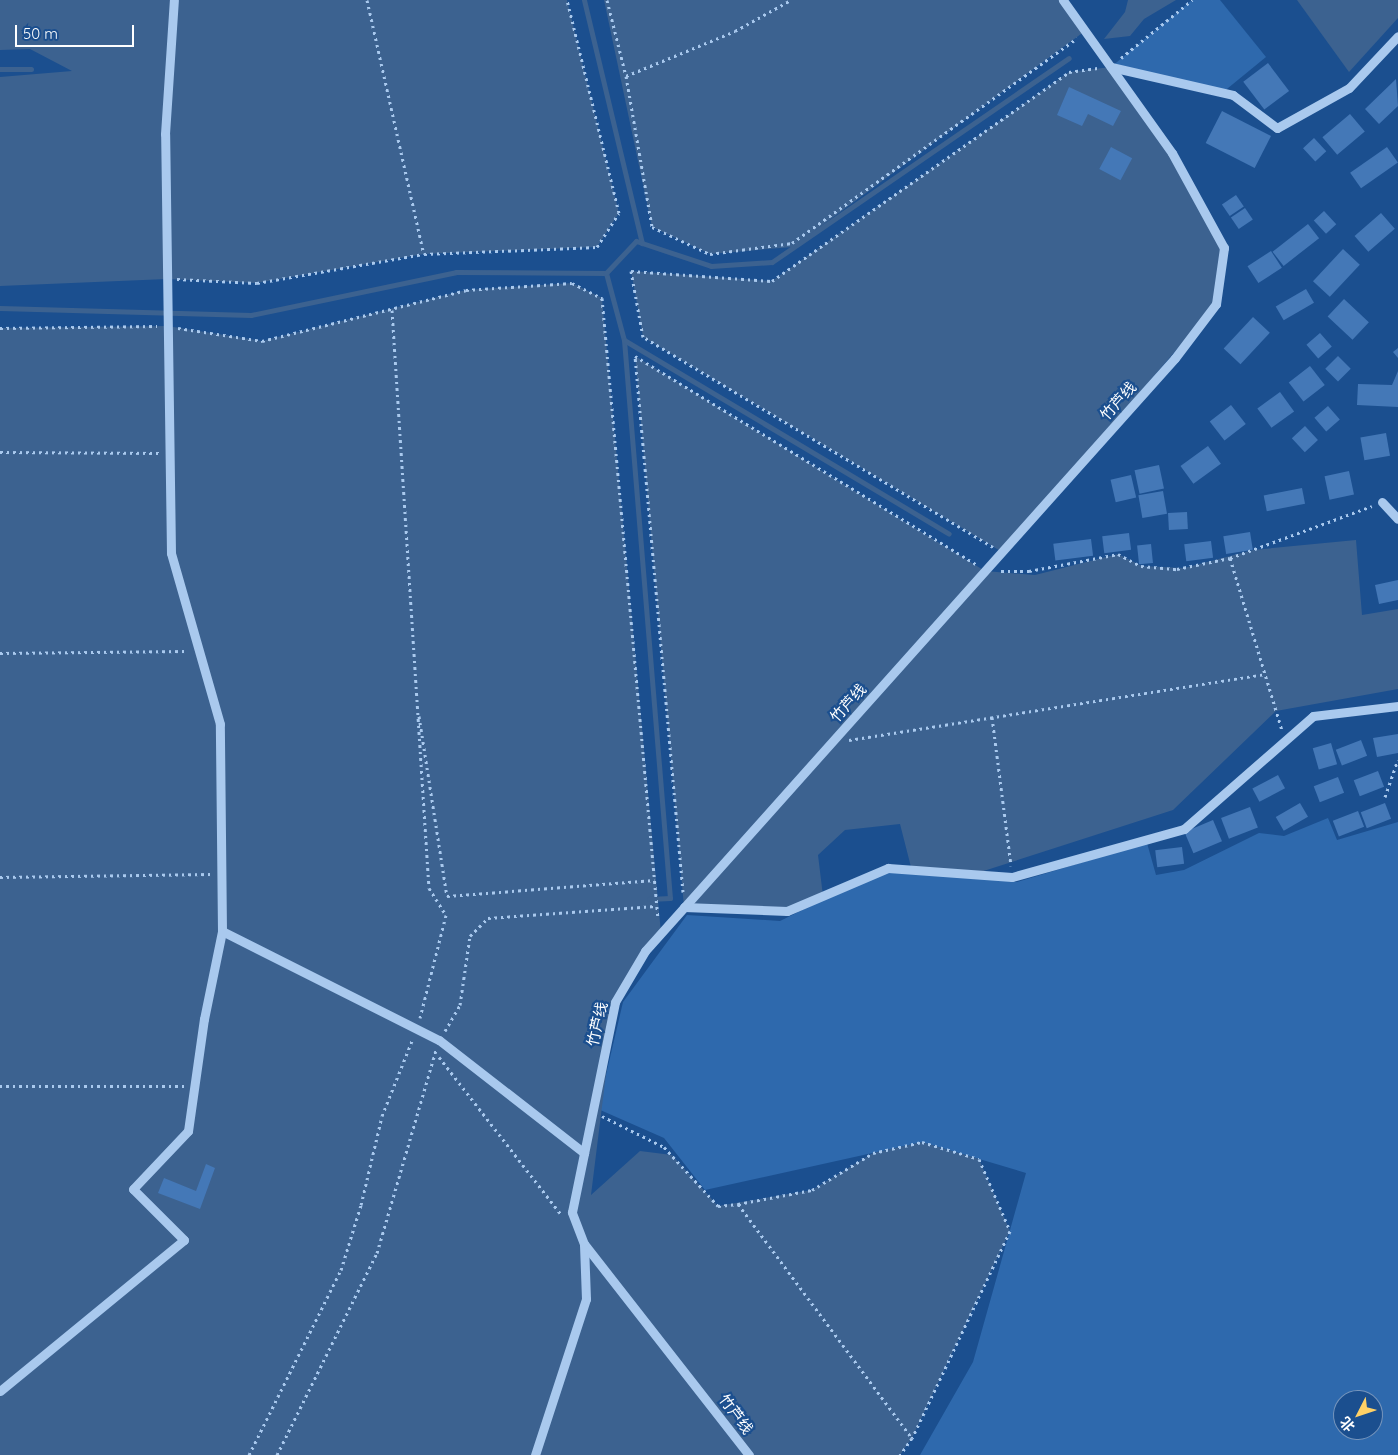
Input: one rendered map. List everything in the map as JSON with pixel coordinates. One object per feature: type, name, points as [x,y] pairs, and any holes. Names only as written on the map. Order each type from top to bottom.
[{"type":"street","points":[[0,1391],[184,1240],[133,1189],[188,1131],[194,1086],[222,930],[220,724],[197,650],[171,553],[165,134],[174,0]]},
{"type":"street","name":"竹芦线","points":[[749,1455],[584,1244],[572,1212],[615,1002],[645,951],[1175,358],[1216,304],[1224,248],[1172,153],[1063,0]]},
{"type":"street","points":[[1111,67],[1233,95],[1277,128],[1349,88],[1398,36]]},
{"type":"street","points":[[1382,502],[1398,519]]},
{"type":"street","points":[[684,907],[787,911],[888,868],[1012,877],[1184,829],[1313,716],[1398,706]]},
{"type":"street","points":[[222,930],[438,1039],[584,1153]]},
{"type":"street","points":[[535,1455],[586,1299],[584,1244]]},
{"type":"path","points":[[366,0],[424,254]]},
{"type":"path","points":[[167,279],[257,283],[424,254],[597,247],[619,213],[567,0]]},
{"type":"path","points":[[607,0],[626,76],[652,227],[710,254],[792,243],[1086,31]]},
{"type":"path","points":[[626,76],[735,31],[790,0]]},
{"type":"path","points":[[1002,552],[643,337],[631,271],[772,281],[1069,72],[1111,67],[1192,0]]},
{"type":"path","points":[[0,328],[167,322],[262,342],[466,290],[572,283],[602,298],[656,905],[488,918],[470,936],[460,1005],[438,1039],[436,1052],[377,1253],[277,1455]]},
{"type":"path","points":[[249,1455],[341,1270],[361,1205],[382,1116],[421,1029],[446,916],[429,888],[392,310]]},
{"type":"path","points":[[684,907],[635,356],[985,571],[1029,571],[1118,554],[1142,566],[1176,569],[1230,558],[1382,502]]},
{"type":"path","points":[[0,452],[169,454]]},
{"type":"path","points":[[1230,558],[1285,741]]},
{"type":"path","points":[[0,653],[197,650]]},
{"type":"path","points":[[831,743],[1265,674]]},
{"type":"path","points":[[416,696],[447,896],[654,880]]},
{"type":"path","points":[[992,717],[1012,877]]},
{"type":"path","points":[[1385,797],[1398,760]]},
{"type":"path","points":[[0,877],[222,874]]},
{"type":"path","points":[[436,1052],[566,1221]]},
{"type":"path","points":[[0,1086],[194,1086]]},
{"type":"path","points":[[593,1111],[664,1147],[718,1206],[812,1190],[873,1153],[922,1142],[979,1159],[1010,1231],[912,1438],[900,1455]]},
{"type":"path","points":[[738,1204],[912,1438]]},
{"type":"shaded area","points":[[0,0],[567,0],[619,213],[597,247],[424,254],[257,283],[167,279],[0,286],[0,77],[72,71],[30,49],[0,50]]},
{"type":"shaded area","points":[[604,0],[1063,0],[1085,31],[793,247],[710,254],[652,227]]},
{"type":"shaded area","points":[[1128,0],[1176,0],[1144,19],[1130,36],[1104,39],[1125,12]]},
{"type":"shaded area","points":[[1192,0],[1220,0],[1266,57],[1222,93],[1111,67]]},
{"type":"shaded area","points":[[1297,0],[1398,0],[1398,18],[1349,72]]},
{"type":"shaded area","points":[[1111,67],[1172,153],[1224,248],[1216,304],[1002,552],[643,337],[631,271],[772,281],[1069,72]]},
{"type":"shaded area","points":[[572,283],[602,298],[661,933],[615,1002],[591,1195],[640,1151],[672,1155],[718,1206],[812,1190],[873,1153],[922,1142],[979,1159],[1010,1231],[912,1438],[900,1455],[0,1455],[0,328],[167,326],[262,341],[466,290]]},
{"type":"shaded area","points":[[635,356],[985,571],[1035,575],[1118,554],[1142,566],[1184,568],[1253,550],[1356,540],[1362,615],[1398,609],[1398,689],[1276,711],[1173,810],[968,876],[912,871],[900,824],[845,830],[818,855],[823,896],[787,911],[684,907]]},
{"type":"shaded area","points":[[1328,818],[1337,840],[1398,822],[1398,1455],[920,1455],[973,1362],[1026,1173],[922,1142],[705,1190],[664,1138],[598,1109],[623,1002],[687,915],[780,921],[888,868],[1017,882],[1147,843],[1156,875],[1184,870],[1259,833],[1284,836]]},
{"type":"building","points":[[1268,63],[1289,91],[1264,110],[1243,82]]},
{"type":"building","points":[[1396,79],[1398,106],[1379,124],[1365,109]]},
{"type":"building","points":[[1069,87],[1121,111],[1113,126],[1088,114],[1082,126],[1057,115]]},
{"type":"building","points":[[1222,111],[1271,136],[1255,168],[1206,143]]},
{"type":"building","points":[[1350,114],[1365,132],[1337,155],[1322,137]]},
{"type":"building","points":[[1314,138],[1326,151],[1315,161],[1303,148]]},
{"type":"building","points":[[1111,147],[1132,158],[1120,180],[1099,169]]},
{"type":"building","points":[[1387,147],[1398,163],[1361,188],[1350,173]]},
{"type":"building","points":[[1236,195],[1244,207],[1230,216],[1222,205]]},
{"type":"building","points":[[1245,208],[1253,220],[1239,229],[1231,218]]},
{"type":"building","points":[[1324,211],[1336,224],[1326,234],[1314,221]]},
{"type":"building","points":[[1381,213],[1395,229],[1368,252],[1355,236]]},
{"type":"building","points":[[1308,224],[1319,238],[1284,266],[1273,252]]},
{"type":"building","points":[[1343,249],[1360,265],[1330,297],[1313,281]]},
{"type":"building","points":[[1271,251],[1282,268],[1258,283],[1248,266]]},
{"type":"building","points":[[1306,289],[1314,303],[1284,320],[1276,306]]},
{"type":"building","points":[[1344,299],[1369,322],[1352,340],[1328,317]]},
{"type":"building","points":[[1253,317],[1270,333],[1240,364],[1224,348]]},
{"type":"building","points":[[1320,333],[1332,347],[1318,358],[1306,345]]},
{"type":"building","points":[[1398,348],[1398,358],[1393,352]]},
{"type":"building","points":[[1338,356],[1351,369],[1338,381],[1325,369]]},
{"type":"building","points":[[1310,366],[1325,385],[1303,402],[1289,383]]},
{"type":"building","points":[[1398,371],[1398,407],[1357,405],[1358,384],[1392,385]]},
{"type":"building","points":[[1280,392],[1294,411],[1271,428],[1257,408]]},
{"type":"building","points":[[1231,405],[1246,424],[1224,441],[1210,422]]},
{"type":"building","points":[[1328,406],[1340,420],[1326,431],[1314,418]]},
{"type":"building","points":[[1305,426],[1318,440],[1305,452],[1292,438]]},
{"type":"building","points":[[1386,433],[1390,456],[1364,460],[1360,438]]},
{"type":"building","points":[[1208,446],[1221,464],[1193,484],[1180,466]]},
{"type":"building","points":[[1159,465],[1164,488],[1140,494],[1135,470]]},
{"type":"building","points":[[1349,471],[1354,494],[1330,500],[1325,476]]},
{"type":"building","points":[[1131,475],[1136,497],[1116,502],[1111,480]]},
{"type":"building","points":[[1302,488],[1305,504],[1267,511],[1264,495]]},
{"type":"building","points":[[1163,491],[1167,514],[1142,518],[1138,495]]},
{"type":"building","points":[[1187,512],[1188,529],[1169,530],[1168,513]]},
{"type":"building","points":[[1250,532],[1253,550],[1226,554],[1223,536]]},
{"type":"building","points":[[1129,533],[1131,550],[1104,553],[1102,536]]},
{"type":"building","points":[[1091,539],[1093,556],[1055,561],[1053,544]]},
{"type":"building","points":[[1211,541],[1213,558],[1186,561],[1184,544]]},
{"type":"building","points":[[1151,544],[1153,563],[1139,564],[1137,545]]},
{"type":"building","points":[[1398,580],[1398,600],[1379,604],[1375,585]]},
{"type":"building","points":[[1398,734],[1398,753],[1377,757],[1373,738]]},
{"type":"building","points":[[1361,740],[1367,756],[1342,766],[1336,750]]},
{"type":"building","points":[[1331,743],[1337,764],[1319,769],[1313,748]]},
{"type":"building","points":[[1378,771],[1384,787],[1360,796],[1354,780]]},
{"type":"building","points":[[1278,775],[1285,788],[1259,802],[1252,789]]},
{"type":"building","points":[[1338,777],[1344,793],[1320,802],[1314,786]]},
{"type":"building","points":[[1300,803],[1308,817],[1284,831],[1276,817]]},
{"type":"building","points":[[1385,803],[1391,819],[1367,828],[1361,812]]},
{"type":"building","points":[[1250,807],[1258,828],[1229,839],[1221,818]]},
{"type":"building","points":[[1358,811],[1364,827],[1339,837],[1333,821]]},
{"type":"building","points":[[1213,820],[1222,841],[1193,853],[1184,832]]},
{"type":"building","points":[[1182,847],[1184,864],[1157,867],[1155,850]]},
{"type":"building","points":[[206,1164],[215,1168],[200,1209],[158,1193],[164,1178],[196,1191]]},
{"type":"waterway","points":[[584,0],[642,243]]},
{"type":"waterway","points":[[0,308],[251,315],[456,272],[606,273],[636,241],[711,266],[772,262],[1069,58]]},
{"type":"waterway","points":[[0,69],[31,69]]},
{"type":"waterway","points":[[606,273],[624,340],[670,898],[649,899]]},
{"type":"waterway","points":[[624,340],[949,534]]}]
